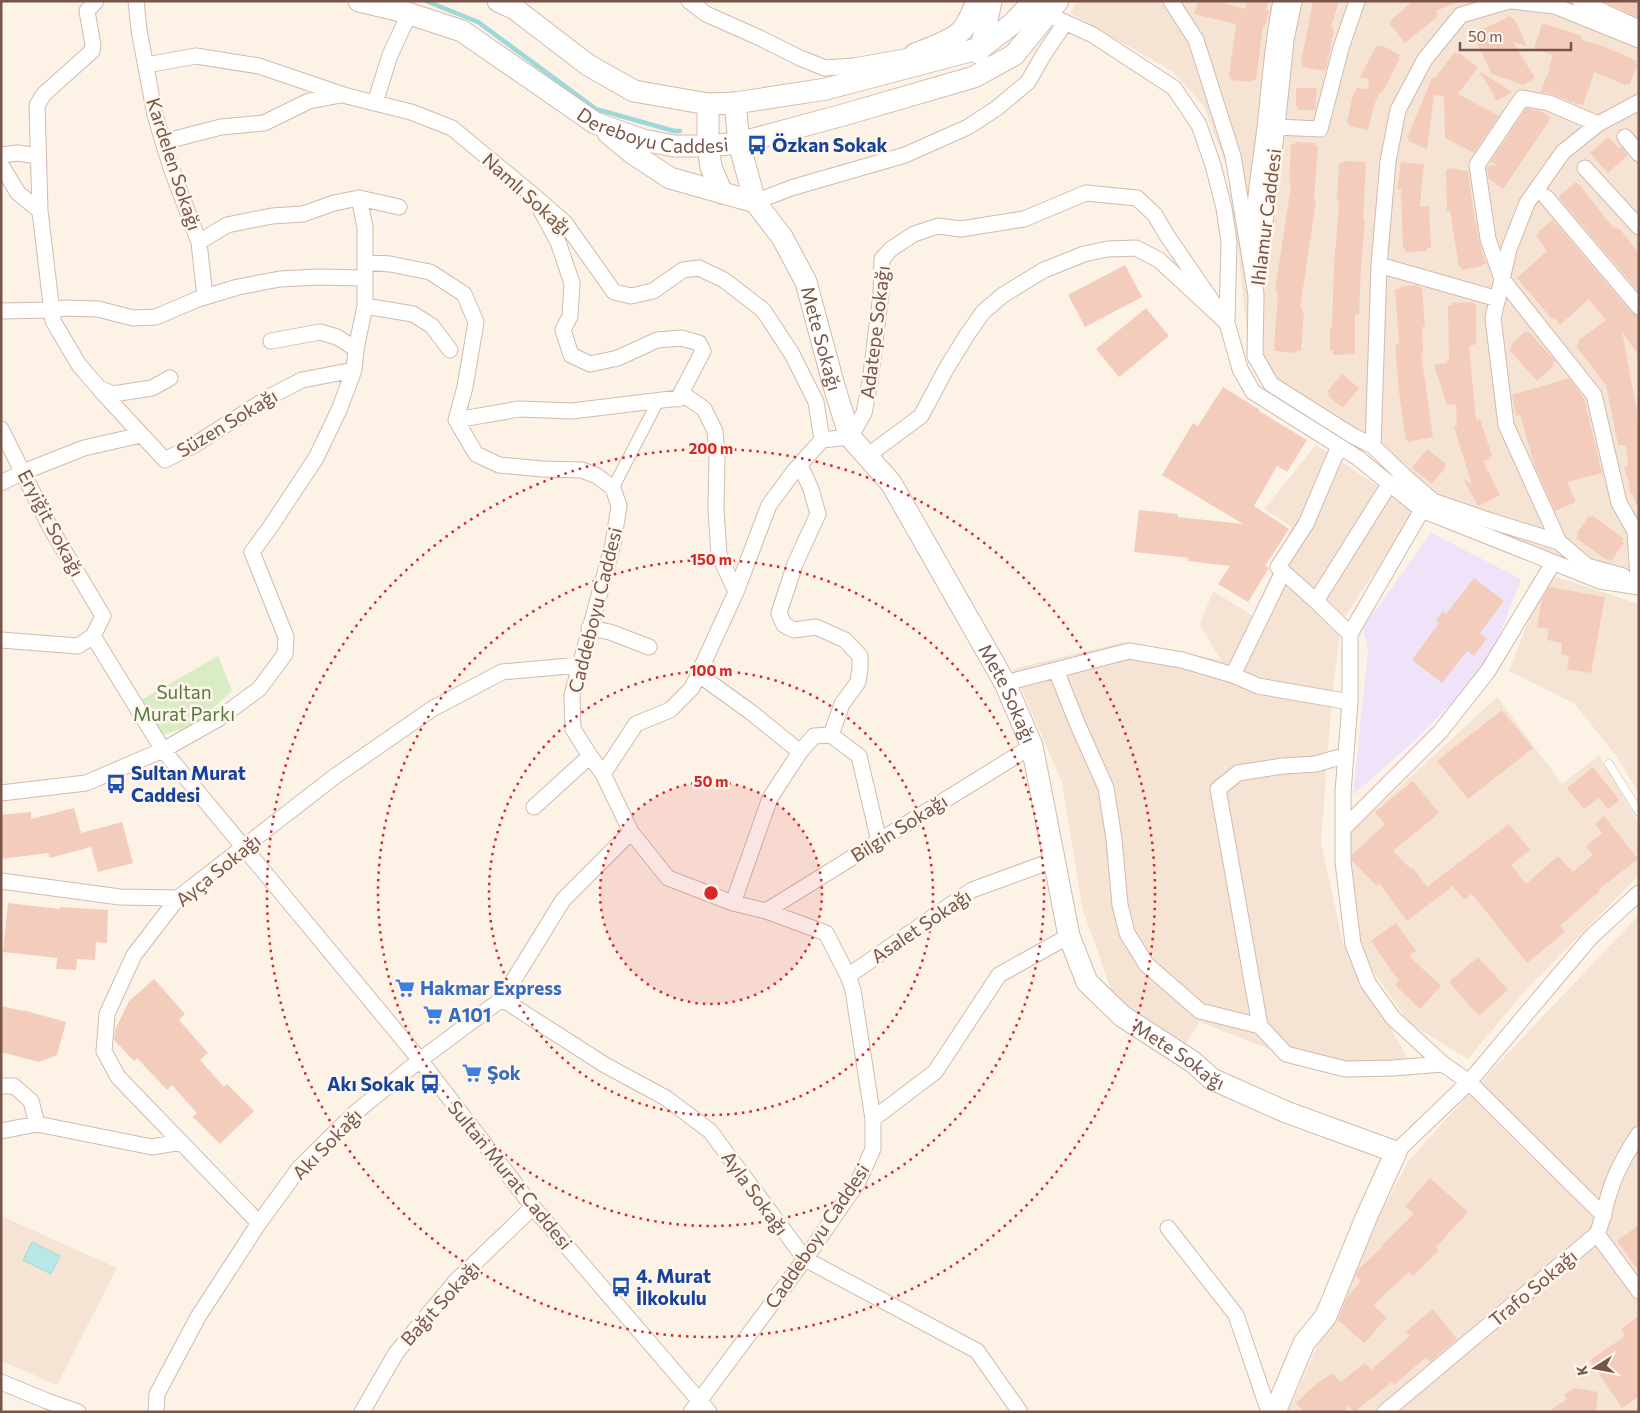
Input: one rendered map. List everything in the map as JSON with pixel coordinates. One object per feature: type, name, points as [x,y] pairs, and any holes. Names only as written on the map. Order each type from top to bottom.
[{"type":"main road","name":"Dereboyu Caddesi","points":[[359,1],[410,14],[462,31],[595,123],[643,140],[674,146],[708,146],[739,143],[974,78],[1014,55],[1047,9]]},
{"type":"main road","name":"Dereboyu Caddesi","points":[[498,1],[515,9],[588,65],[634,91],[708,104],[734,103],[826,89],[981,48],[1012,24],[1047,9]]},
{"type":"main road","points":[[844,84],[941,43],[962,31],[977,1]]},
{"type":"main road","points":[[962,81],[981,48],[991,1]]},
{"type":"main road","points":[[999,1],[1003,7],[1011,11],[1047,9]]},
{"type":"main road","name":"Mete Sokağı","points":[[734,103],[739,143],[755,202],[782,236],[806,282],[850,438],[891,483],[1005,683],[1032,746],[1069,936],[1087,982],[1122,1016],[1193,1062],[1212,1079],[1286,1112],[1396,1152]]},
{"type":"main road","points":[[708,104],[708,146],[712,167],[722,193]]},
{"type":"main road","points":[[595,123],[632,152],[670,178],[755,202]]},
{"type":"main road","points":[[1274,1412],[1304,1343],[1326,1316],[1366,1218],[1396,1152]]},
{"type":"street","name":"Süzen Sokağı","points":[[96,1],[87,11],[93,45],[92,51],[44,94],[37,105],[40,211],[53,321],[79,365],[164,460],[194,445],[271,396],[302,380],[354,370]]},
{"type":"street","name":"Kardelen Sokağı","points":[[136,1],[139,30],[152,100],[171,168],[199,242],[205,297]]},
{"type":"street","points":[[689,1],[706,14],[825,68],[854,66],[910,56]]},
{"type":"street","points":[[1171,1],[1196,40],[1233,156],[1256,295],[1254,356],[1271,384],[1353,436],[1373,446],[1404,476],[1434,501],[1490,521],[1559,542],[1587,566],[1632,578],[1639,578],[1635,531],[1619,503],[1594,394],[1502,279],[1488,239],[1478,165],[1522,98],[1549,103],[1598,124]]},
{"type":"street","name":"Ihlamur Caddesi","points":[[1256,295],[1254,215],[1274,38],[1281,1]]},
{"type":"street","name":"Ihlamur Caddesi","points":[[1256,295],[1286,40],[1294,1]]},
{"type":"street","points":[[1277,127],[1320,129],[1340,48],[1357,1]]},
{"type":"street","points":[[1373,446],[1379,265],[1388,161],[1398,110],[1425,59],[1461,15],[1511,1],[1555,6],[1639,40]]},
{"type":"street","points":[[1580,1],[1639,28]]},
{"type":"street","points":[[755,202],[791,188],[905,155],[968,128],[997,108],[1028,82],[1044,54],[1047,9],[1093,35],[1174,88],[1199,126],[1213,165],[1227,225],[1229,242],[1227,323],[1240,369],[1253,392],[1358,458],[1422,510],[1600,580],[1639,586]]},
{"type":"street","points":[[374,103],[390,55],[410,14]]},
{"type":"street","name":"Namlı Sokağı","points":[[146,65],[196,56],[258,66],[343,94],[411,112],[452,128],[565,224],[614,292],[631,296],[653,291],[683,270],[699,268],[724,280],[763,310],[792,354],[816,402],[822,440]]},
{"type":"street","points":[[163,142],[221,127],[264,123],[309,101],[343,94]]},
{"type":"street","points":[[1559,542],[1506,425],[1493,318],[1509,249],[1527,203],[1563,152],[1598,124],[1639,102]]},
{"type":"street","points":[[1625,137],[1639,154]]},
{"type":"street","points":[[1,155],[18,153],[38,156]]},
{"type":"street","points":[[1,165],[18,193],[40,211]]},
{"type":"street","points":[[1585,168],[1639,227]]},
{"type":"street","name":"Adatepe Sokağı","points":[[850,438],[864,412],[870,382],[881,294],[882,259],[891,249],[914,234],[938,226],[961,229],[1024,219],[1086,193],[1137,198],[1155,215],[1227,323]]},
{"type":"street","points":[[533,195],[558,242],[572,283],[570,316],[563,330],[571,355],[590,364],[618,358],[657,340],[680,338],[699,343],[703,351],[678,399]]},
{"type":"street","points":[[1546,197],[1639,307]]},
{"type":"street","points":[[199,242],[227,225],[272,216],[303,214],[334,203],[359,198],[399,207]]},
{"type":"street","points":[[1,793],[86,784],[163,750],[218,719],[259,689],[285,654],[286,637],[252,552],[316,458],[339,410],[354,370],[364,306],[365,278],[365,227],[359,198]]},
{"type":"street","points":[[867,456],[921,416],[946,369],[983,312],[1003,295],[1044,270],[1084,254],[1108,249],[1136,248],[1146,252],[1159,260],[1227,323]]},
{"type":"street","points":[[365,262],[390,264],[430,272],[464,294],[476,322],[465,387],[456,420],[476,454],[499,465],[582,470],[597,476],[613,488],[658,401]]},
{"type":"street","points":[[1379,265],[1498,299]]},
{"type":"street","points":[[1,311],[65,308],[98,309],[133,318],[156,317],[205,297],[238,287],[280,279],[318,276],[365,278]]},
{"type":"street","points":[[364,306],[414,314],[432,326],[450,350]]},
{"type":"street","points":[[271,341],[320,332],[337,337],[356,350]]},
{"type":"street","points":[[99,388],[113,394],[138,391],[152,388],[170,378]]},
{"type":"street","points":[[456,420],[519,409],[572,411],[687,397],[704,409],[714,431],[717,456],[716,510],[719,555],[736,592]]},
{"type":"street","name":"Eryiğit Sokağı","points":[[1,429],[50,527],[103,616],[93,636]]},
{"type":"street","points":[[1,483],[23,472],[84,448],[141,435]]},
{"type":"street","points":[[603,774],[636,724],[670,710],[692,688],[736,592],[769,505],[822,440],[850,438]]},
{"type":"street","points":[[1233,675],[1280,570],[1306,524],[1339,446]]},
{"type":"street","points":[[800,465],[811,489],[818,514],[795,564],[779,613],[784,625],[794,630],[816,627],[845,640],[860,656],[858,682],[842,704],[831,735]]},
{"type":"street","points":[[1316,601],[1390,483]]},
{"type":"street","name":"Caddeboyu Caddesi","points":[[613,488],[619,506],[613,544],[572,695],[573,729],[603,774],[631,832],[668,878],[733,903],[766,911],[826,933],[853,990],[873,1120],[873,1149],[858,1182],[700,1408]]},
{"type":"street","points":[[1422,510],[1350,634],[1350,702],[1343,792],[1343,862],[1353,944],[1368,982],[1393,1018],[1443,1064],[1469,1082],[1604,1216]]},
{"type":"street","points":[[1343,829],[1440,732],[1488,672],[1553,563]]},
{"type":"street","points":[[1280,570],[1350,634]]},
{"type":"street","points":[[589,628],[610,632],[649,647]]},
{"type":"street","points":[[1,640],[78,646],[93,636],[163,750]]},
{"type":"street","points":[[1005,683],[1129,650],[1182,660],[1233,675],[1258,686],[1350,702]]},
{"type":"street","name":"Ayça Sokağı","points":[[259,1223],[118,1077],[104,1051],[107,1014],[134,955],[178,898],[334,776],[432,710],[502,672],[580,665]]},
{"type":"street","points":[[1056,670],[1077,724],[1106,788],[1114,839],[1120,905],[1127,933],[1146,964],[1200,1011],[1260,1026]]},
{"type":"street","points":[[698,674],[752,713],[800,752]]},
{"type":"street","points":[[733,903],[770,798],[800,752],[814,736],[831,735],[859,756],[879,841]]},
{"type":"street","name":"Bilgin Sokağı","points":[[766,911],[1032,746]]},
{"type":"street","name":"Sultan Murat Caddesi","points":[[163,750],[420,1060],[533,1207],[700,1408]]},
{"type":"street","points":[[1346,755],[1316,764],[1283,766],[1238,773],[1218,789],[1260,1026],[1286,1054],[1345,1069],[1443,1064]]},
{"type":"street","points":[[534,807],[590,756]]},
{"type":"street","name":"Akı Sokağı","points":[[156,1412],[157,1394],[198,1317],[259,1223],[300,1167],[356,1112],[420,1060],[502,999],[563,900],[631,832]]},
{"type":"street","name":"Asalet Sokağı","points":[[848,976],[972,890],[1054,860]]},
{"type":"street","points":[[1,881],[120,897],[178,898]]},
{"type":"street","points":[[1396,1152],[1469,1082],[1591,937],[1639,893]]},
{"type":"street","points":[[873,1120],[935,1072],[999,975],[1069,936]]},
{"type":"street","name":"Ayla Sokağı","points":[[502,999],[605,1065],[666,1098],[710,1131],[804,1259],[978,1351],[1020,1412]]},
{"type":"street","points":[[1,1086],[14,1086],[31,1101],[37,1124]]},
{"type":"street","points":[[1,1131],[37,1124],[152,1146],[181,1142]]},
{"type":"street","name":"Trafo Sokağı","points":[[1386,1412],[1597,1234],[1604,1216],[1610,1190],[1622,1161],[1639,1134]]},
{"type":"street","name":"Bağıt Sokağı","points":[[362,1412],[396,1353],[456,1282],[533,1207]]},
{"type":"street","points":[[1168,1228],[1236,1315],[1269,1412]]},
{"type":"street","points":[[1597,1234],[1639,1291]]},
{"type":"street","points":[[1,1382],[78,1412]]},
{"type":"lane","points":[[1609,764],[1639,812]]},
{"type":"shaded area","points":[[1078,1],[1639,1],[1639,585],[1610,578],[1558,556],[1430,508],[1370,452],[1269,392],[1253,368],[1249,352],[1231,179],[1204,106],[1172,71],[1070,13]]},
{"type":"shaded area","points":[[1316,445],[1417,512],[1342,620],[1332,695],[1321,843],[1343,943],[1411,1064],[1332,1074],[1200,1022],[1184,1046],[1113,995],[1082,907],[1062,782],[1013,669],[1124,642],[1221,660],[1200,625],[1213,591],[1253,616],[1292,527],[1264,509]]},
{"type":"shaded area","points":[[1431,533],[1521,579],[1487,668],[1413,742],[1353,795],[1368,650],[1363,628]]},
{"type":"shaded area","points":[[1547,574],[1639,604],[1639,794],[1618,758],[1575,704],[1509,671]]},
{"type":"shaded area","points":[[1497,697],[1562,784],[1599,755],[1639,824],[1639,875],[1523,993],[1468,1059],[1409,1023],[1368,964],[1353,916],[1349,834]]},
{"type":"shaded area","points":[[1639,915],[1639,1412],[1288,1412],[1355,1262],[1408,1162],[1458,1106]]},
{"type":"shaded area","points":[[1,1216],[117,1268],[57,1385],[1,1361]]},
{"type":"green space","name":"Sultan Murat Parkı","points":[[218,656],[232,691],[194,725],[159,736],[138,702]]},
{"type":"water","points":[[32,1242],[60,1256],[51,1274],[23,1260]]},
{"type":"building","points":[[1198,1],[1217,1],[1245,9],[1247,1],[1269,1],[1266,10],[1269,11],[1265,26],[1263,26],[1256,80],[1252,80],[1252,82],[1230,80],[1236,24],[1194,14]]},
{"type":"building","points":[[1313,1],[1339,1],[1331,27],[1334,31],[1324,71],[1302,67],[1303,64],[1301,63]]},
{"type":"building","points":[[1413,1],[1458,2],[1436,11],[1437,17],[1405,43],[1389,23]]},
{"type":"building","points":[[1603,1],[1639,1],[1639,18]]},
{"type":"building","points":[[1510,16],[1512,19],[1514,18],[1527,46],[1513,42],[1535,78],[1523,85],[1492,74],[1473,35]]},
{"type":"building","points":[[1542,24],[1582,36],[1581,40],[1603,46],[1637,61],[1636,64],[1638,65],[1629,85],[1594,72],[1583,105],[1541,92],[1551,69],[1548,70],[1553,55],[1534,49]]},
{"type":"building","points":[[1381,45],[1400,55],[1398,57],[1400,58],[1374,105],[1368,130],[1349,126],[1350,124],[1347,123],[1352,98],[1357,88],[1368,89],[1369,79],[1360,77],[1376,46],[1379,47]]},
{"type":"building","points":[[1455,52],[1478,67],[1458,94],[1499,116],[1474,153],[1445,138],[1444,96],[1434,95],[1427,149],[1408,141],[1409,138],[1407,138],[1432,78],[1435,78]]},
{"type":"building","points":[[1479,71],[1512,92],[1497,101]]},
{"type":"building","points":[[1296,88],[1317,88],[1315,110],[1298,110],[1298,107],[1296,107]]},
{"type":"building","points":[[1526,108],[1540,111],[1550,117],[1549,121],[1503,189],[1489,179],[1487,167],[1497,165],[1490,162]]},
{"type":"building","points":[[1608,137],[1619,148],[1621,146],[1628,155],[1608,173],[1590,153]]},
{"type":"building","points":[[1295,142],[1316,143],[1316,146],[1318,146],[1314,200],[1316,201],[1300,308],[1304,312],[1301,351],[1297,350],[1297,353],[1275,351],[1274,347],[1278,294],[1276,294],[1277,290],[1275,290],[1291,186],[1289,182],[1291,144],[1295,144]]},
{"type":"building","points":[[1344,161],[1365,162],[1363,218],[1365,221],[1359,314],[1355,316],[1355,354],[1333,355],[1333,350],[1330,350],[1330,329],[1332,329],[1339,205],[1339,201],[1337,201],[1339,163]]},
{"type":"building","points":[[1401,162],[1425,165],[1420,207],[1429,206],[1431,248],[1427,248],[1427,251],[1405,252],[1405,248],[1403,248],[1401,189],[1397,189]]},
{"type":"building","points":[[1450,168],[1468,171],[1475,223],[1486,264],[1482,264],[1483,266],[1461,270],[1461,266],[1459,267],[1450,211],[1447,211],[1446,170]]},
{"type":"building","points":[[1576,182],[1614,229],[1616,227],[1619,228],[1639,254],[1639,292],[1559,198]]},
{"type":"building","points":[[1553,220],[1632,313],[1639,316],[1639,356],[1622,331],[1637,412],[1639,504],[1636,505],[1633,494],[1630,495],[1629,482],[1624,467],[1628,466],[1626,445],[1618,445],[1606,385],[1576,346],[1579,343],[1578,341],[1606,320],[1589,299],[1560,325],[1554,317],[1552,319],[1517,278],[1547,251],[1536,236],[1539,234],[1538,232]]},
{"type":"building","points":[[1125,265],[1142,297],[1085,327],[1068,295]]},
{"type":"building","points":[[1416,285],[1422,288],[1425,327],[1422,327],[1423,353],[1421,353],[1433,437],[1408,442],[1406,440],[1399,392],[1395,345],[1399,344],[1395,289]]},
{"type":"building","points":[[1474,302],[1474,305],[1476,305],[1476,344],[1469,346],[1476,420],[1480,419],[1492,456],[1483,461],[1500,495],[1478,506],[1463,478],[1472,485],[1454,427],[1457,426],[1456,404],[1447,405],[1434,365],[1447,363],[1449,360],[1448,305]]},
{"type":"building","points":[[1146,308],[1169,336],[1119,377],[1096,349]]},
{"type":"building","points":[[1526,331],[1555,361],[1554,365],[1537,381],[1509,350],[1512,347],[1511,345]]},
{"type":"building","points":[[1342,374],[1359,388],[1343,408],[1328,396],[1330,394],[1327,392]]},
{"type":"building","points":[[1569,378],[1584,398],[1602,473],[1567,482],[1576,502],[1555,511],[1535,467],[1520,415],[1516,416],[1512,395]]},
{"type":"building","points":[[1223,387],[1307,440],[1287,472],[1277,466],[1254,506],[1289,529],[1265,566],[1269,568],[1248,602],[1218,584],[1230,566],[1188,561],[1189,558],[1134,552],[1139,510],[1178,514],[1178,517],[1243,524],[1162,475],[1193,423],[1198,426]]},
{"type":"building","points":[[1427,449],[1445,463],[1445,468],[1432,484],[1412,468]]},
{"type":"building","points":[[1589,516],[1593,516],[1624,539],[1622,542],[1624,543],[1611,561],[1576,538],[1577,533]]},
{"type":"building","points":[[1474,578],[1504,601],[1480,633],[1487,638],[1474,656],[1467,651],[1442,683],[1412,660],[1439,623],[1436,621],[1443,611],[1446,614]]},
{"type":"building","points":[[1549,587],[1605,597],[1591,673],[1567,669],[1569,656],[1561,654],[1562,643],[1547,640],[1549,629],[1537,627],[1542,599]]},
{"type":"building","points":[[1502,710],[1533,748],[1468,799],[1437,761]]},
{"type":"building","points":[[1593,767],[1619,800],[1608,809],[1599,798],[1584,809],[1567,788]]},
{"type":"building","points":[[1413,781],[1439,813],[1393,851],[1411,869],[1413,868],[1427,887],[1509,824],[1530,850],[1511,865],[1526,884],[1558,856],[1573,872],[1593,855],[1586,846],[1602,833],[1595,824],[1604,816],[1638,859],[1598,890],[1600,891],[1560,926],[1565,932],[1527,963],[1472,894],[1464,900],[1453,886],[1407,921],[1379,883],[1377,886],[1352,861],[1352,855],[1385,824],[1375,812]]},
{"type":"building","points":[[74,808],[81,833],[122,822],[133,863],[98,872],[91,847],[50,858],[48,853],[1,859],[1,815],[31,812],[31,819]]},
{"type":"building","points":[[8,903],[60,909],[60,907],[108,910],[107,943],[96,942],[95,960],[77,959],[76,970],[56,969],[57,958],[3,952]]},
{"type":"building","points":[[1396,923],[1416,951],[1409,956],[1441,986],[1420,1009],[1395,985],[1399,981],[1371,941]]},
{"type":"building","points":[[1478,957],[1508,990],[1479,1016],[1449,982]]},
{"type":"building","points":[[154,979],[185,1014],[179,1020],[208,1053],[200,1060],[224,1087],[227,1084],[254,1111],[220,1144],[193,1117],[197,1113],[172,1085],[167,1090],[137,1058],[134,1061],[114,1040],[115,1030],[129,1001]]},
{"type":"building","points":[[1,1006],[66,1022],[57,1055],[39,1062],[1,1052]]},
{"type":"building","points":[[1430,1178],[1468,1212],[1436,1247],[1439,1250],[1413,1276],[1409,1272],[1373,1305],[1387,1318],[1364,1343],[1338,1320],[1347,1297],[1361,1281],[1356,1275],[1359,1269],[1414,1214],[1405,1206]]},
{"type":"building","points":[[1639,1225],[1639,1271],[1617,1241]]},
{"type":"building","points":[[1433,1309],[1457,1339],[1430,1362],[1426,1357],[1394,1385],[1392,1382],[1354,1412],[1349,1406],[1343,1412],[1305,1412],[1296,1403],[1314,1386],[1332,1373],[1341,1382],[1365,1363],[1371,1370],[1410,1336],[1406,1331]]},
{"type":"building","points":[[1639,1316],[1639,1396],[1622,1408],[1590,1360],[1625,1336],[1621,1329]]},
{"type":"building","points":[[1574,1388],[1598,1392],[1596,1412],[1548,1412],[1567,1399],[1564,1395]]},
{"type":"waterway","points":[[426,1],[478,22],[596,109],[674,131],[680,131]]},
{"type":"place","name":"Özkan Sokak","points":[[757,145]]},
{"type":"place","name":"Sultan Murat Caddesi","points":[[116,784]]},
{"type":"place","name":"Hakmar Express","points":[[405,988]]},
{"type":"place","name":"A101","points":[[433,1015]]},
{"type":"place","name":"Şok","points":[[472,1073]]},
{"type":"place","name":"Akı Sokak","points":[[430,1084]]},
{"type":"place","name":"4. Murat İlkokulu","points":[[621,1287]]}]
